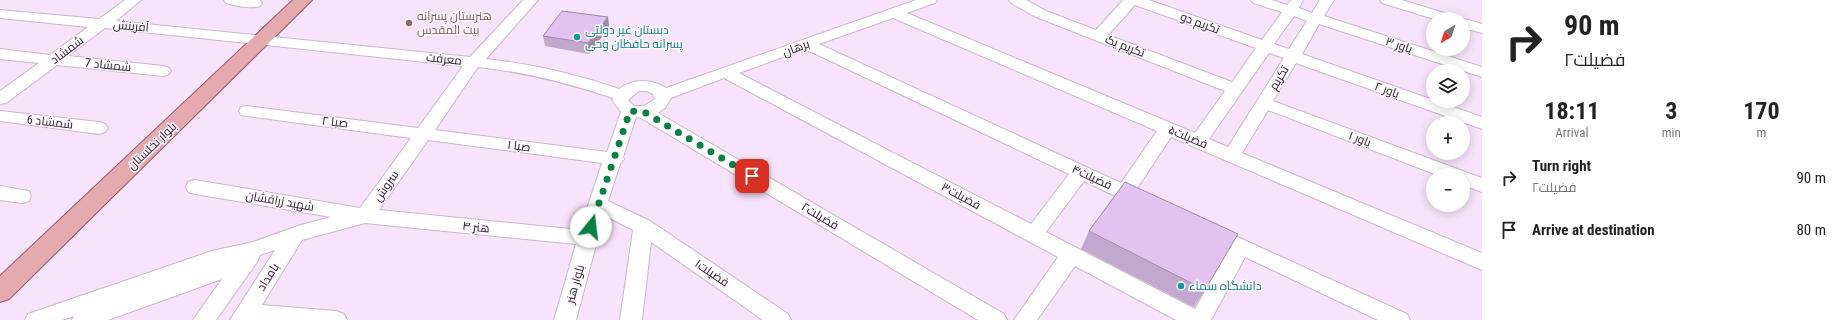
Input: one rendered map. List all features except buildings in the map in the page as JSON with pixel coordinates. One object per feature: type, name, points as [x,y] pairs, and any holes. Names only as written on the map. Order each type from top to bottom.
[{"type":"main road","name":"بلوار نخلستان","points":[[0,292],[256,38],[289,0]]},
{"type":"main road","name":"بلوار نخلستان","points":[[0,272],[256,38],[304,0]]},
{"type":"street","name":"شمشاد","points":[[0,99],[134,0]]},
{"type":"street","points":[[231,0],[255,3]]},
{"type":"street","name":"سروش","points":[[365,216],[473,62],[531,0]]},
{"type":"street","name":"برهان","points":[[662,95],[930,0]]},
{"type":"street","name":"تکریم یک","points":[[1016,0],[1041,14],[1235,89]]},
{"type":"street","points":[[1099,36],[1131,0]]},
{"type":"street","name":"تکریم دو","points":[[1135,0],[1292,56]]},
{"type":"street","name":"یاور ۳","points":[[1258,0],[1293,5],[1315,19],[1482,72]]},
{"type":"street","name":"تکریم","points":[[1232,156],[1327,0]]},
{"type":"street","points":[[1387,0],[1426,12]]},
{"type":"street","points":[[1198,142],[1293,5]]},
{"type":"street","name":"فضیلت۵","points":[[894,13],[1482,262]]},
{"type":"street","name":"آفرینش","points":[[0,14],[256,38]]},
{"type":"street","points":[[1470,25],[1482,29]]},
{"type":"street","name":"معرفت","points":[[256,38],[519,66],[582,82],[632,106]]},
{"type":"street","name":"فضیلت۴","points":[[806,44],[1159,208]]},
{"type":"street","name":"شمشاد 7","points":[[0,54],[163,71]]},
{"type":"street","name":"یاور ۲","points":[[1292,56],[1482,124]]},
{"type":"street","name":"فضیلت۳","points":[[726,73],[1196,320]]},
{"type":"street","points":[[643,86],[655,88],[662,95],[663,99],[657,108],[632,106],[630,89],[643,86]]},
{"type":"street","name":"یاور ۱","points":[[1264,103],[1436,168]]},
{"type":"street","name":"بلوار هنر","points":[[564,320],[598,204],[615,159],[632,106]]},
{"type":"street","name":"فضیلت۲","points":[[632,106],[996,320]]},
{"type":"street","name":"صبا ۲","points":[[247,111],[424,133]]},
{"type":"street","name":"شمشاد 6","points":[[0,116],[99,128]]},
{"type":"street","points":[[1125,192],[1167,129]]},
{"type":"street","name":"صبا ۱","points":[[424,133],[615,159]]},
{"type":"street","points":[[1034,234],[1081,172]]},
{"type":"street","points":[[1470,181],[1482,185]]},
{"type":"street","name":"شهید زرافشان","points":[[195,187],[365,216]]},
{"type":"street","points":[[0,193],[22,196]]},
{"type":"street","name":"فضیلت۱","points":[[598,204],[643,226],[779,319]]},
{"type":"street","points":[[36,320],[212,259],[255,249],[308,230],[365,216]]},
{"type":"street","name":"هنر ۴","points":[[365,216],[588,238]]},
{"type":"street","points":[[1193,224],[1399,320]]},
{"type":"street","points":[[631,320],[643,226]]},
{"type":"street","name":"بامداد","points":[[243,316],[295,235]]},
{"type":"street","points":[[1200,320],[1241,246]]},
{"type":"street","points":[[82,320],[216,273],[255,249]]},
{"type":"street","points":[[204,320],[255,249]]},
{"type":"street","points":[[1025,320],[1061,267],[1072,255]]},
{"type":"street","points":[[243,316],[336,320]]},
{"type":"place","name":"هنرستان پسرانه بیت المقدس","points":[[409,23]]},
{"type":"place","name":"دبستان غیر دولتی پسرانه حافظان وحی","points":[[577,37]]},
{"type":"place","name":"دانشگاه سماء","points":[[1181,286]]},
{"type":"route","points":[[591,227],[630,111],[644,112],[752,176]]}]
